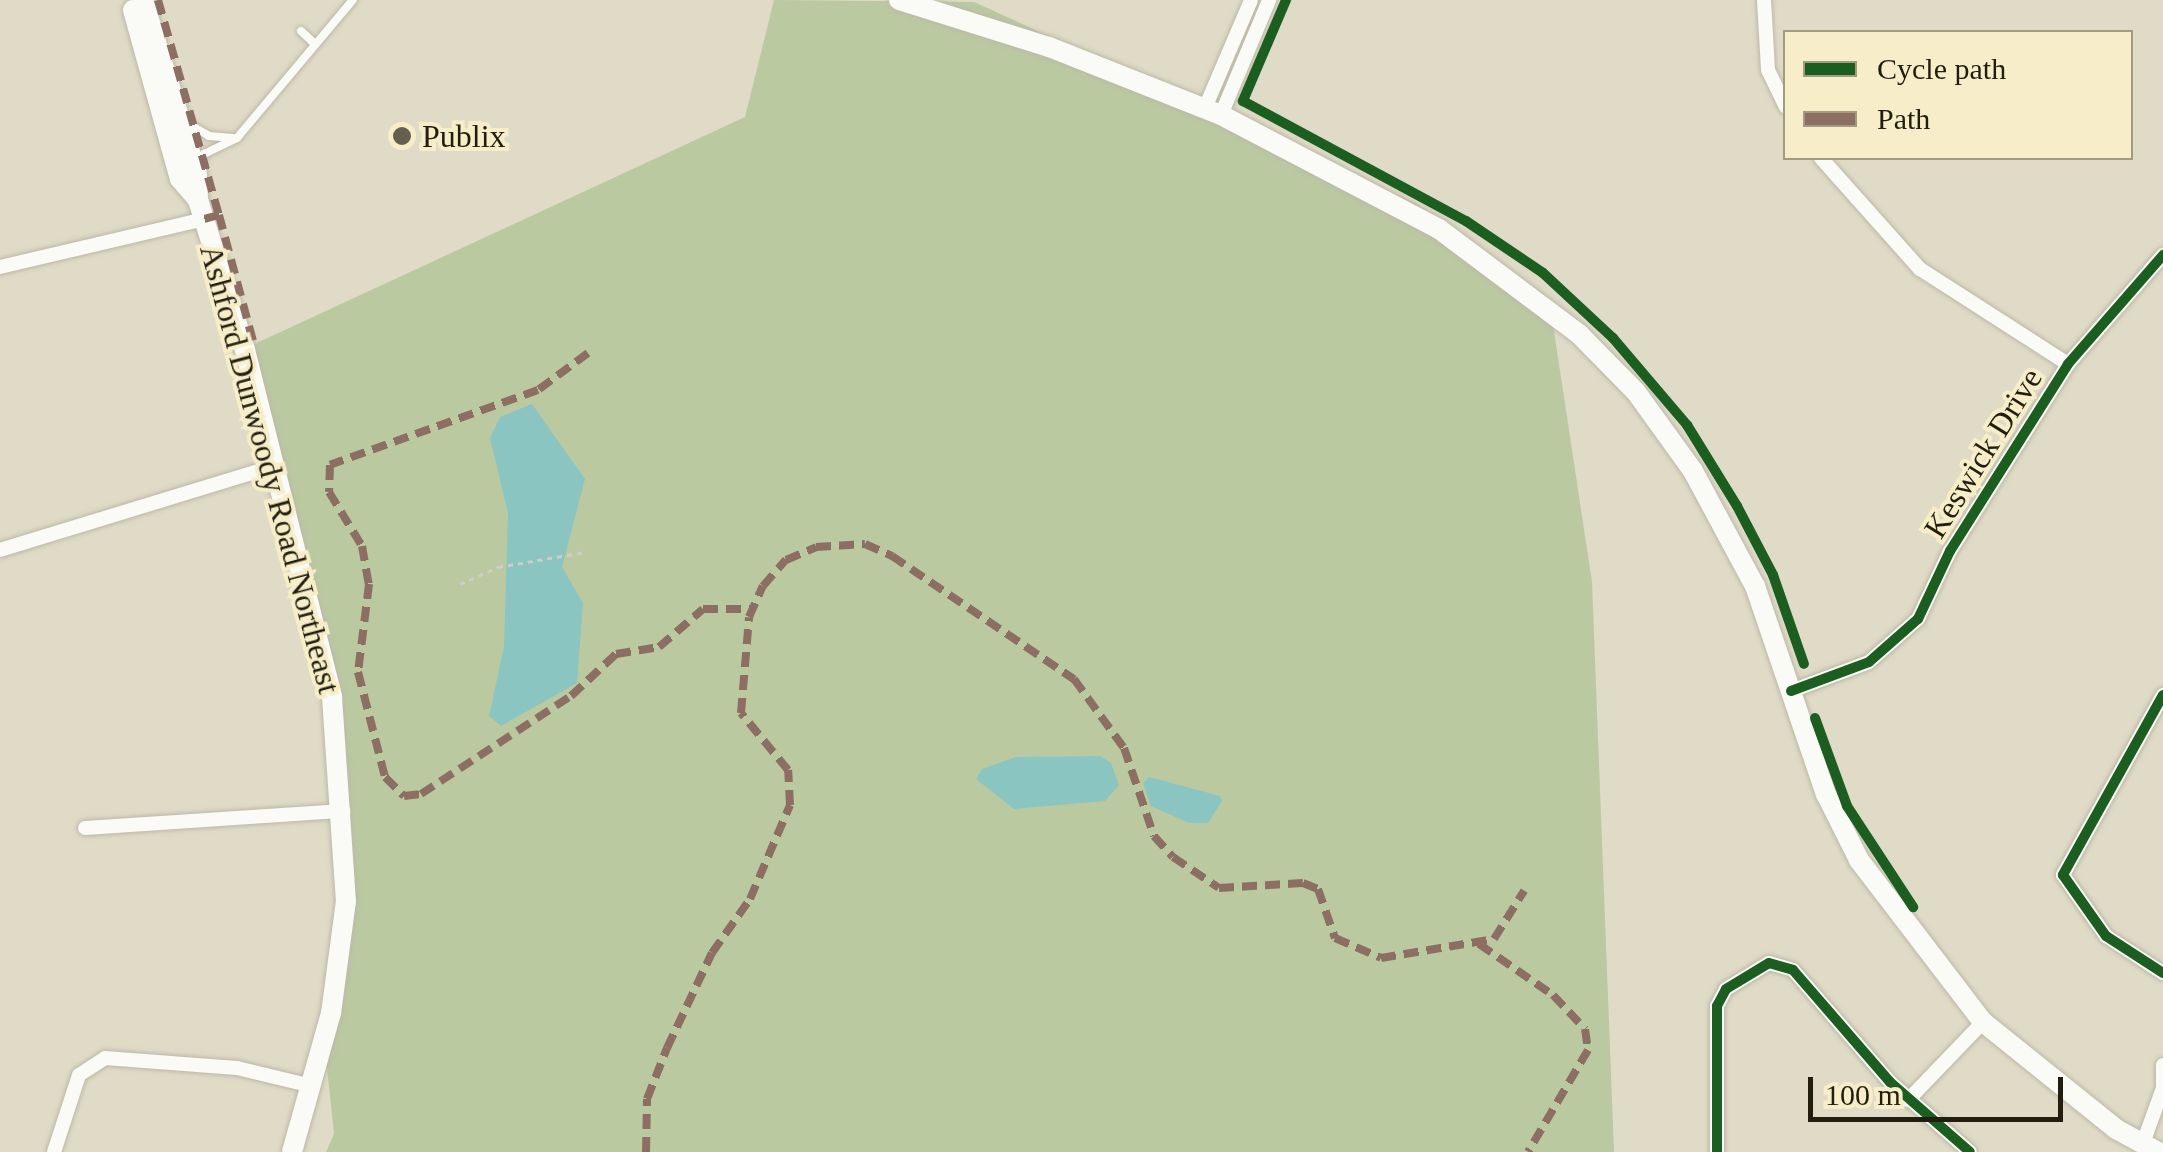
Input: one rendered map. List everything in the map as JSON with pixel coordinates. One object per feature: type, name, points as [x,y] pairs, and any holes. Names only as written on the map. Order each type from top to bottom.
[{"type":"main road","name":"Ashford Dunwoody Road Northeast","points":[[130,0],[180,179],[201,209]]},
{"type":"main road","name":"Ashford Dunwoody Road Northeast","points":[[143,0],[197,174],[201,209],[324,654],[343,810],[341,954],[312,1086],[292,1152]]},
{"type":"main road","points":[[899,0],[1050,47],[1213,112],[1438,229],[1550,310],[1636,392],[1693,471],[1755,586],[1826,794],[1859,860],[1983,1022],[2058,1086],[2146,1149]]},
{"type":"street","points":[[1213,112],[1251,0]]},
{"type":"street","points":[[1213,112],[1269,0]]},
{"type":"street","points":[[1764,0],[1768,70],[1783,101]]},
{"type":"street","points":[[1822,160],[1920,269],[2068,364]]},
{"type":"street","points":[[0,267],[201,209]]},
{"type":"street","name":"Keswick Drive","points":[[1791,690],[1869,662],[1918,619],[1950,551],[2068,364],[2163,254]]},
{"type":"street","points":[[0,550],[272,467]]},
{"type":"street","points":[[2163,695],[2063,875],[2106,936],[2163,973]]},
{"type":"street","points":[[84,828],[343,810]]},
{"type":"street","points":[[1717,1152],[1717,1006],[1726,988],[1770,963],[1793,970],[1908,1100],[1970,1152]]},
{"type":"street","points":[[1908,1100],[1983,1022]]},
{"type":"street","points":[[54,1152],[72,1089],[86,1057],[123,1056],[236,1068],[312,1086]]},
{"type":"street","points":[[2146,1149],[2163,1087],[2163,1065]]},
{"type":"lane","points":[[197,174],[204,154],[237,138],[353,0]]},
{"type":"lane","points":[[300,31],[314,43]]},
{"type":"lane","points":[[180,119],[209,136],[237,138]]},
{"type":"path","points":[[460,584],[498,568],[586,552]]},
{"type":"green space","points":[[774,0],[974,2],[1415,203],[1549,298],[1592,582],[1614,1152],[326,1152],[334,1134],[326,1058],[351,941],[319,641],[248,347],[745,117]]},
{"type":"water","points":[[532,404],[585,479],[562,567],[583,603],[577,683],[501,726],[489,716],[504,647],[508,513],[490,438],[500,417]]},
{"type":"water","points":[[1100,756],[1111,763],[1119,785],[1105,801],[1014,809],[976,779],[982,769],[1016,757]]},
{"type":"water","points":[[1149,777],[1220,796],[1222,801],[1208,823],[1189,823],[1151,806],[1143,783]]},
{"type":"marked path","points":[[158,0],[219,215],[204,219]]},
{"type":"marked path","points":[[219,215],[254,345]]},
{"type":"marked path","points":[[588,353],[538,390],[330,465],[329,492],[362,546],[369,584],[358,672],[385,777],[404,796],[421,794],[571,696],[616,654],[659,647],[703,609],[753,609]]},
{"type":"marked path","points":[[646,1152],[647,1099],[667,1048],[712,953],[750,899],[790,805],[788,770],[741,713],[749,617],[763,586],[786,560],[816,547],[865,544],[892,556],[1074,679],[1124,748],[1154,836],[1173,857],[1219,888],[1303,883],[1318,889],[1335,938],[1381,958],[1494,939],[1524,891]]},
{"type":"marked path","points":[[1479,944],[1553,995],[1585,1029],[1588,1050],[1528,1152]]},
{"type":"cycle path","points":[[1286,0],[1243,101],[1466,221],[1543,273],[1613,338],[1687,425],[1737,506],[1773,575],[1804,664]]},
{"type":"cycle path","points":[[1791,691],[1869,662],[1918,619],[1950,551],[2068,364],[2163,255]]},
{"type":"cycle path","points":[[2163,695],[2063,875],[2106,936],[2163,973]]},
{"type":"cycle path","points":[[1815,718],[1847,806],[1913,907]]},
{"type":"cycle path","points":[[1717,1152],[1717,1006],[1726,989],[1769,963],[1793,970],[1890,1082],[1970,1152]]},
{"type":"place","name":"Publix","points":[[402,136]]}]
